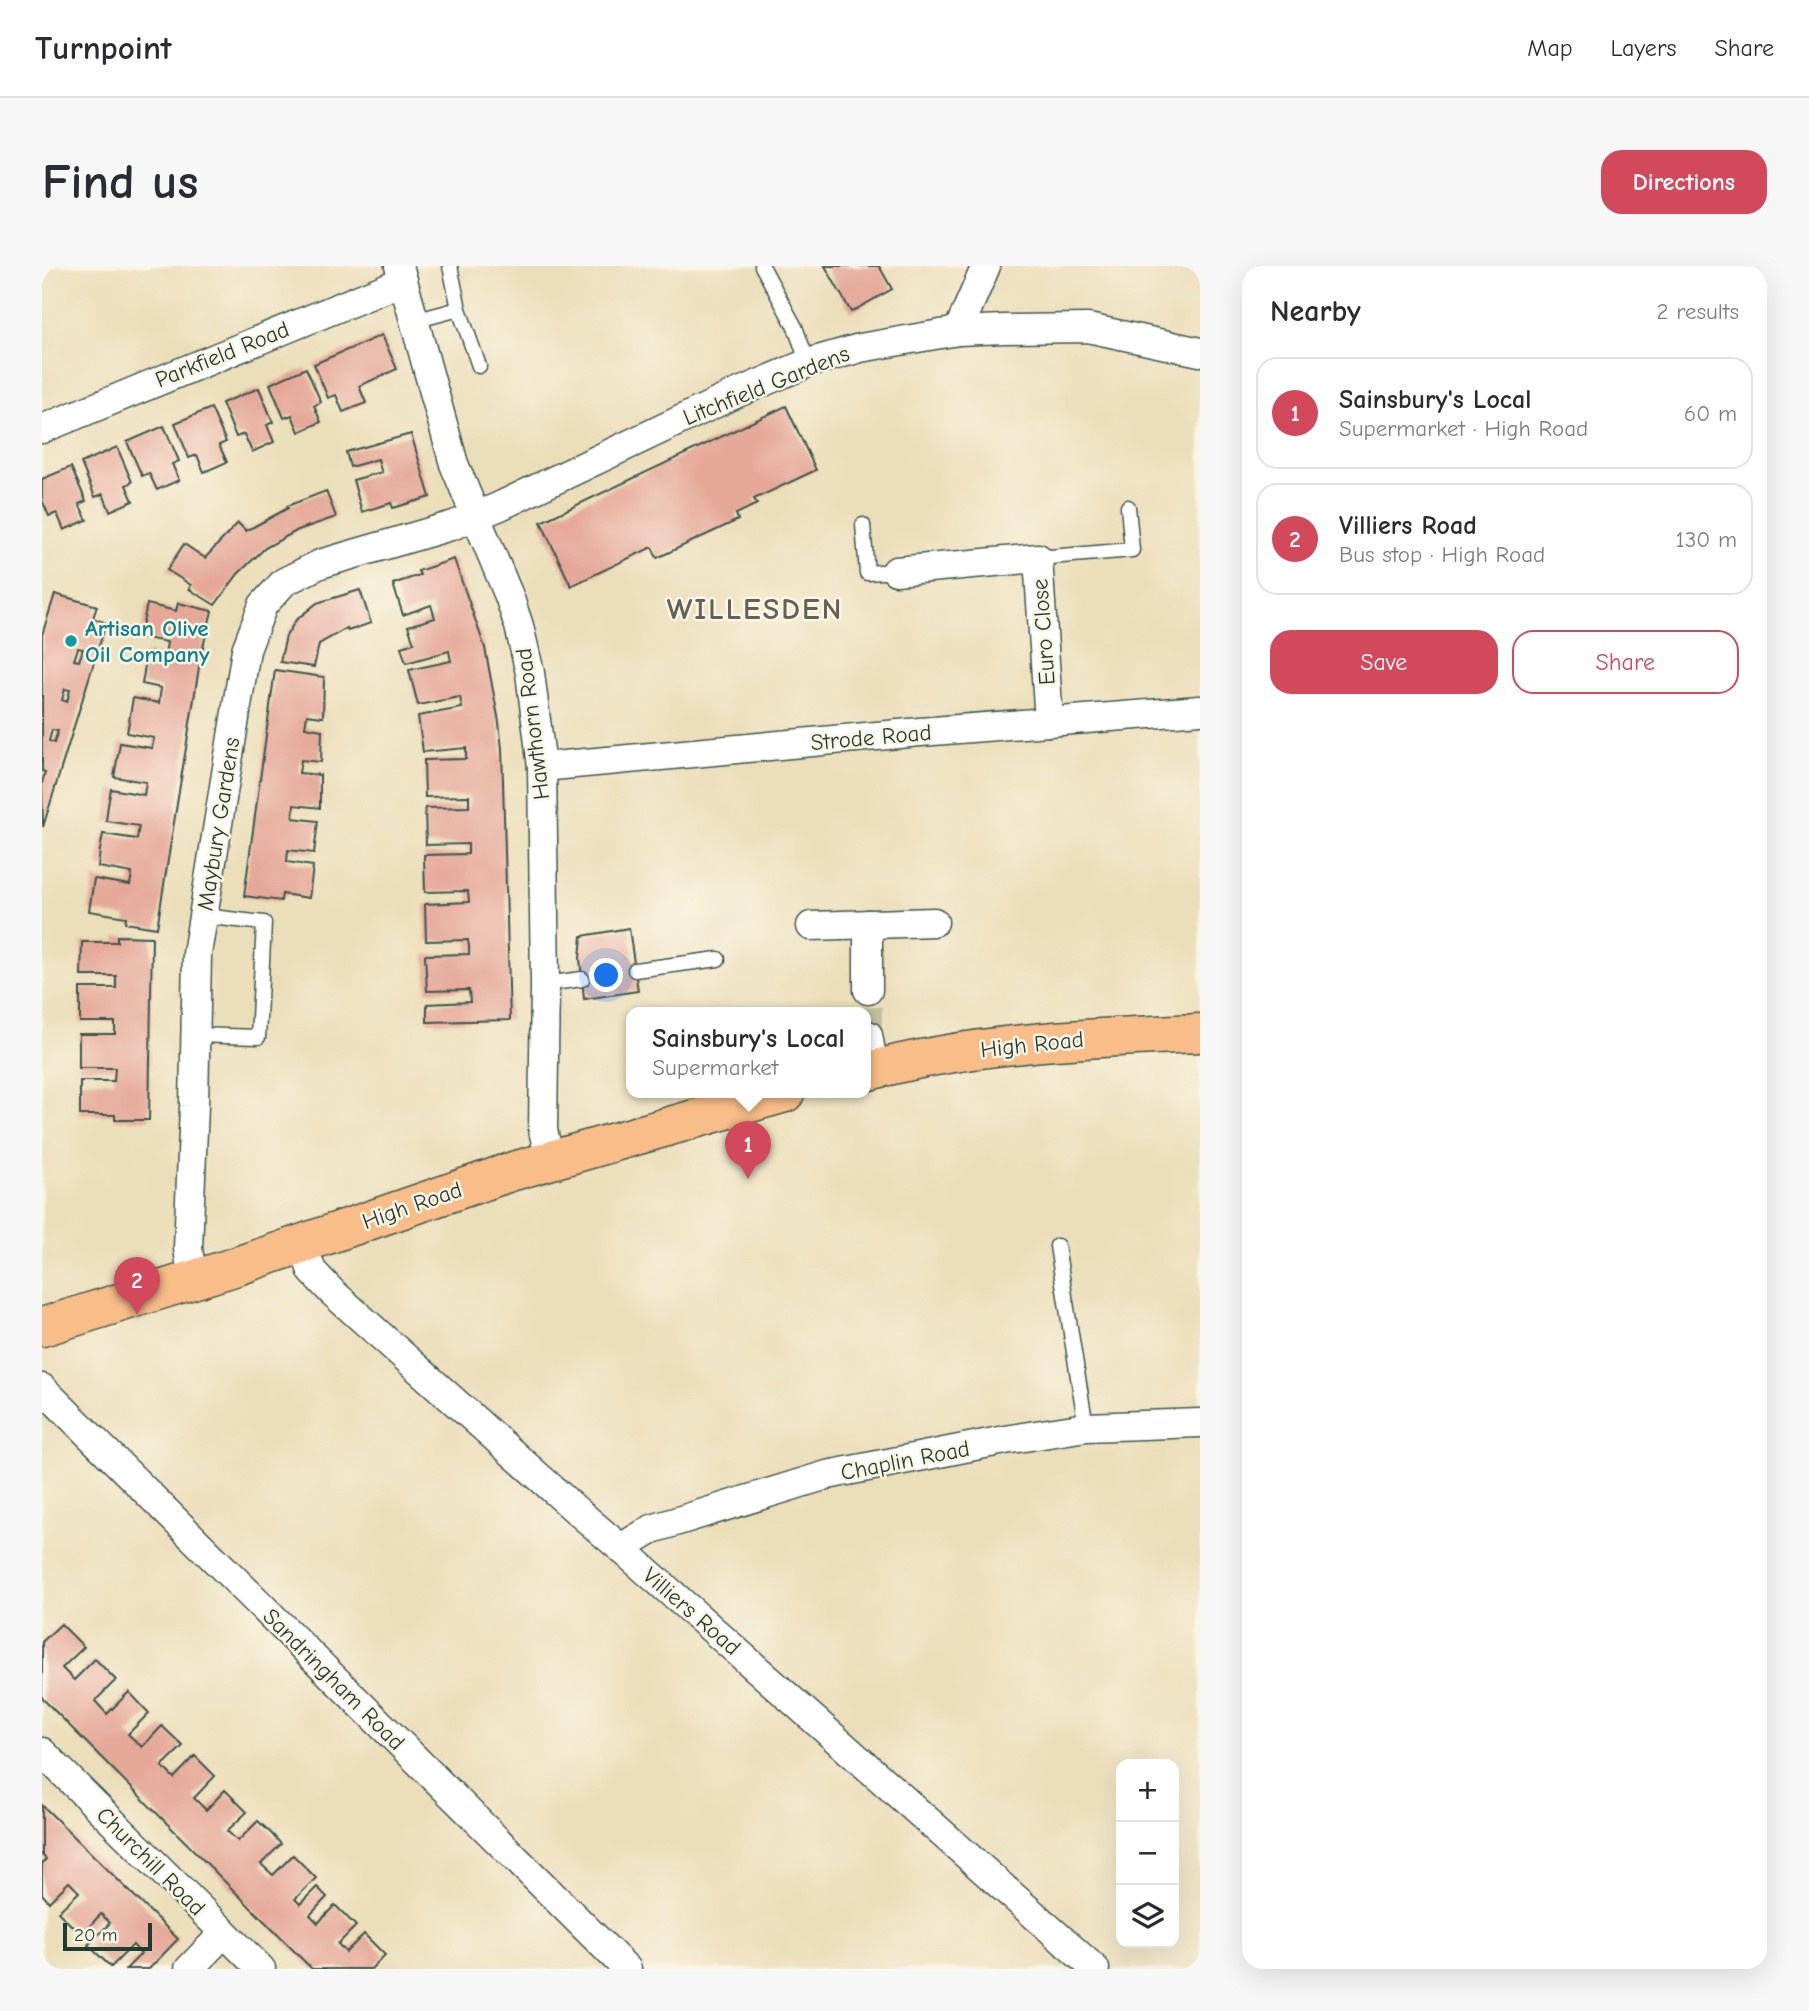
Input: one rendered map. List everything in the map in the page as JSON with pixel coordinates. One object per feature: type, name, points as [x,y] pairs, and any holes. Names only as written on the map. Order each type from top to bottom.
[{"type":"main road","name":"High Road","points":[[871,1059],[947,1054],[1068,1039],[1200,1033]]},
{"type":"main road","name":"High Road","points":[[42,1327],[197,1279],[550,1160],[767,1098]]},
{"type":"street","points":[[958,331],[986,266]]},
{"type":"street","name":"Hawthorn Road","points":[[401,273],[454,464],[519,626],[530,673],[542,767],[545,984],[542,1130],[550,1160]]},
{"type":"street","name":"Parkfield Road","points":[[42,429],[401,273]]},
{"type":"street","name":"Litchfield Gardens","points":[[476,516],[735,394],[808,363],[860,348],[958,331],[1088,328],[1200,352]]},
{"type":"street","name":"Maybury Gardens","points":[[197,1279],[188,1248],[197,954],[246,650],[263,605],[284,582],[320,564],[454,525],[476,516]]},
{"type":"street","name":"Euro Close","points":[[897,570],[1038,558],[1049,722]]},
{"type":"street","name":"Strode Road","points":[[542,767],[920,732],[1200,710]]},
{"type":"street","points":[[811,926],[934,922]]},
{"type":"street","points":[[868,924],[868,990]]},
{"type":"street","name":"Villiers Road","points":[[302,1243],[312,1271],[332,1292],[1095,1969]]},
{"type":"street","name":"Sandringham Road","points":[[42,1388],[627,1969]]},
{"type":"street","name":"Chaplin Road","points":[[624,1551],[632,1541],[652,1529],[827,1475],[1086,1427],[1200,1423]]},
{"type":"street","name":"Churchill Road","points":[[42,1752],[261,1969]]},
{"type":"street","points":[[189,1969],[223,1933]]},
{"type":"lane","points":[[450,266],[459,309],[479,366]]},
{"type":"lane","points":[[762,266],[794,327],[808,363]]},
{"type":"lane","points":[[414,321],[459,309]]},
{"type":"lane","points":[[1038,558],[1132,550],[1128,507]]},
{"type":"lane","points":[[863,525],[867,573],[897,570]]},
{"type":"lane","points":[[195,1035],[258,1037],[259,1024],[264,923],[202,916]]},
{"type":"lane","points":[[635,970],[718,960]]},
{"type":"lane","points":[[545,984],[582,979]]},
{"type":"lane","points":[[1057,1246],[1086,1427]]},
{"type":"building","points":[[825,266],[879,266],[892,289],[851,312]]},
{"type":"building","points":[[382,335],[397,369],[359,386],[366,403],[343,412],[336,395],[328,398],[314,364]]},
{"type":"building","points":[[306,368],[321,402],[314,406],[321,422],[299,432],[292,415],[284,418],[270,384]]},
{"type":"building","points":[[259,388],[273,422],[267,425],[274,442],[252,452],[244,434],[236,437],[222,403]]},
{"type":"building","points":[[786,406],[816,470],[754,499],[757,504],[736,514],[738,520],[657,558],[652,547],[571,586],[541,522]]},
{"type":"building","points":[[211,408],[226,442],[219,445],[227,462],[204,472],[197,455],[189,458],[175,423]]},
{"type":"building","points":[[164,426],[179,461],[172,464],[179,480],[157,490],[149,473],[142,476],[127,442]]},
{"type":"building","points":[[411,434],[430,497],[393,508],[391,503],[362,512],[353,480],[382,472],[378,459],[350,467],[346,452]]},
{"type":"building","points":[[117,447],[132,482],[126,485],[133,501],[110,511],[103,494],[95,497],[81,463]]},
{"type":"building","points":[[71,467],[86,501],[79,504],[87,520],[64,530],[57,513],[49,516],[42,500],[42,479]]},
{"type":"building","points":[[326,491],[336,517],[298,530],[265,548],[238,574],[215,605],[189,589],[191,585],[167,570],[184,544],[205,558],[238,523],[246,531],[288,508],[287,506]]},
{"type":"building","points":[[454,559],[485,648],[499,722],[510,1020],[427,1022],[427,1004],[470,1002],[469,990],[427,991],[425,955],[469,954],[469,947],[468,940],[426,941],[425,904],[469,902],[468,891],[425,892],[424,855],[468,854],[468,844],[426,845],[425,808],[469,807],[469,796],[425,797],[424,760],[466,759],[466,748],[423,752],[418,716],[462,708],[460,697],[418,705],[409,670],[451,661],[449,651],[406,663],[401,647],[414,643],[408,626],[435,618],[431,605],[403,615],[393,584],[420,575],[418,571]]},
{"type":"building","points":[[360,590],[371,623],[348,631],[347,628],[319,644],[314,667],[280,662],[286,636],[296,620],[317,603]]},
{"type":"building","points":[[55,594],[97,606],[93,618],[106,623],[43,827],[42,783],[45,772],[42,771],[42,635]],"holes":[[[78,648],[83,649],[79,661],[74,660]],[[65,689],[70,690],[67,702],[62,700]],[[52,730],[58,731],[54,743],[49,741]]]},
{"type":"building","points":[[178,603],[212,611],[201,655],[157,928],[125,923],[126,917],[89,911],[94,879],[130,885],[132,873],[98,867],[100,850],[103,834],[137,839],[139,826],[106,821],[108,805],[111,789],[144,795],[146,782],[114,777],[120,743],[152,748],[154,738],[127,733],[133,698],[159,703],[161,688],[142,684],[147,653],[165,656],[167,642],[140,637],[147,604],[176,611]]},
{"type":"building","points":[[275,670],[324,677],[323,717],[307,715],[305,727],[322,730],[321,762],[301,760],[299,773],[320,775],[320,808],[294,805],[293,818],[318,821],[314,853],[288,850],[287,862],[313,866],[309,898],[282,894],[281,901],[244,896]]},
{"type":"building","points":[[629,928],[638,991],[584,999],[580,958],[582,936]]},
{"type":"building","points":[[117,936],[152,937],[149,1120],[115,1120],[115,1115],[80,1115],[80,1081],[114,1081],[115,1068],[79,1068],[79,1034],[115,1034],[115,1022],[80,1022],[80,988],[116,988],[116,976],[81,976],[82,942],[117,942]]},
{"type":"building","points":[[61,1624],[84,1647],[62,1668],[74,1680],[95,1659],[116,1680],[95,1701],[107,1714],[129,1692],[149,1713],[128,1734],[142,1747],[162,1726],[183,1746],[162,1766],[174,1778],[195,1756],[215,1776],[194,1798],[206,1810],[225,1790],[247,1812],[227,1831],[238,1841],[258,1821],[271,1833],[281,1844],[261,1864],[273,1875],[293,1855],[316,1878],[295,1899],[300,1904],[317,1887],[327,1897],[310,1915],[318,1923],[335,1905],[356,1926],[338,1944],[346,1952],[364,1934],[385,1955],[371,1969],[312,1969],[42,1698],[42,1642]]},
{"type":"building","points":[[42,1805],[178,1939],[149,1969],[126,1969],[141,1954],[133,1945],[111,1967],[88,1945],[110,1923],[101,1914],[81,1935],[58,1912],[79,1892],[69,1882],[49,1902],[42,1894],[42,1864],[46,1859],[42,1855]]},
{"type":"tunnel","points":[[868,990],[868,1007]]},
{"type":"place","name":"Artisan Olive Oil Company","points":[[71,641]]},
{"type":"place","name":"Sainsbury's Local","points":[[748,1179]]},
{"type":"place","name":"Villiers Road","points":[[137,1315]]},
{"type":"district","name":"WILLESDEN","points":[[755,609]]}]
